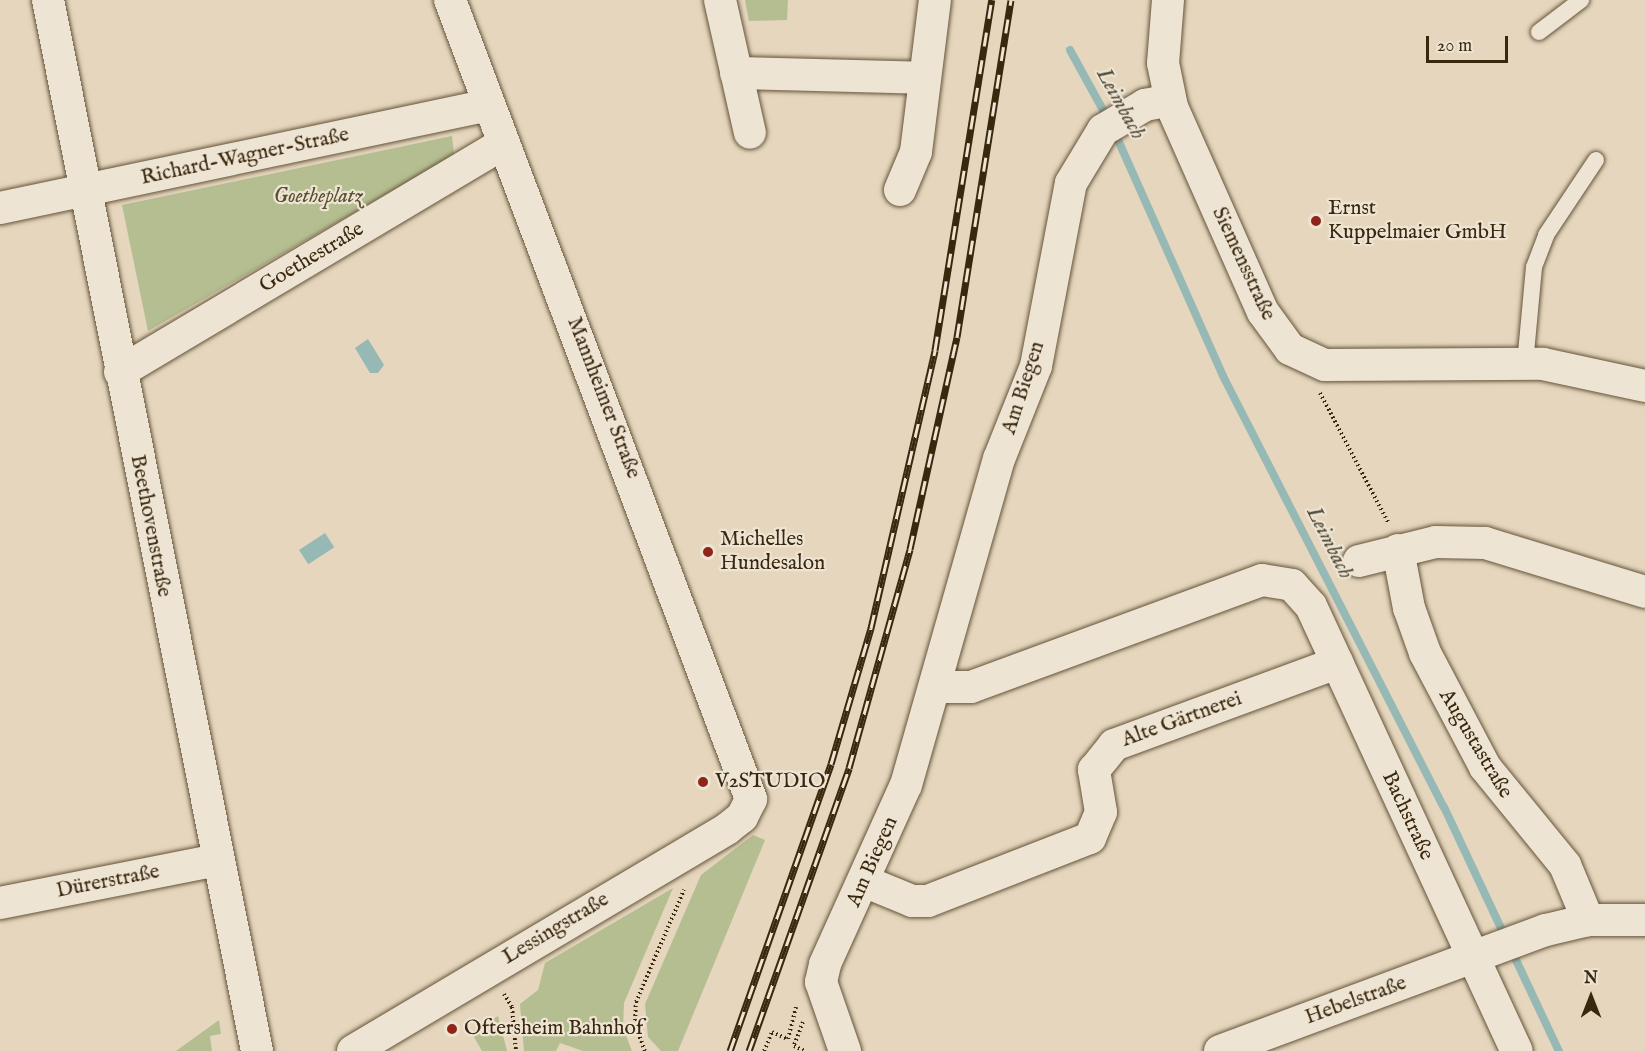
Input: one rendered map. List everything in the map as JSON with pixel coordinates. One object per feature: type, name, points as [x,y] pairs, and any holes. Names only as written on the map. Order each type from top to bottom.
[{"type":"street","name":"Beethovenstraße","points":[[48,0],[83,192],[257,1051]]},
{"type":"street","name":"Mannheimer Straße","points":[[450,0],[751,799]]},
{"type":"street","points":[[720,0],[750,133]]},
{"type":"street","points":[[900,190],[913,165],[935,0]]},
{"type":"street","name":"Siemensstraße","points":[[1168,0],[1163,63],[1170,100],[1263,312],[1304,360]]},
{"type":"street","points":[[736,73],[925,78]]},
{"type":"street","name":"Am Biegen","points":[[845,1051],[826,1000],[825,964],[866,882],[906,785],[999,459],[1036,366],[1071,183],[1114,122],[1170,100]]},
{"type":"street","name":"Richard-Wagner-Straße","points":[[0,208],[489,105]]},
{"type":"street","name":"Goethestraße","points":[[120,372],[504,143]]},
{"type":"street","points":[[1304,360],[1325,364],[1525,364],[1600,372],[1645,386]]},
{"type":"street","points":[[1359,561],[1436,542],[1485,543],[1645,592]]},
{"type":"street","name":"Augustastraße","points":[[1398,550],[1409,608],[1447,702],[1515,809],[1565,865],[1588,920]]},
{"type":"street","name":"Bachstraße","points":[[935,687],[971,687],[1262,580],[1292,585],[1311,606],[1337,663],[1482,954],[1517,1051]]},
{"type":"street","name":"Alte Gärtnerei","points":[[866,882],[912,901],[928,901],[1090,838],[1101,813],[1094,770],[1114,745],[1337,663]]},
{"type":"street","name":"Lessingstraße","points":[[360,1049],[489,969],[728,828],[742,817],[751,799]]},
{"type":"street","name":"Dürerstraße","points":[[0,903],[217,860]]},
{"type":"street","points":[[1482,954],[1524,937],[1588,920],[1645,920]]},
{"type":"street","name":"Hebelstraße","points":[[1220,1051],[1482,954]]},
{"type":"lane","points":[[1539,32],[1581,0]]},
{"type":"lane","points":[[1525,364],[1534,267],[1546,235],[1596,160]]},
{"type":"path","points":[[1304,360],[1398,550]]},
{"type":"path","points":[[645,1051],[635,1024],[636,1002],[687,883]]},
{"type":"path","points":[[489,969],[512,1007],[516,1051]]},
{"type":"path","points":[[764,1051],[772,1032],[788,1039],[798,1015],[804,1021],[794,1046],[805,1051]]},
{"type":"green space","points":[[745,0],[788,0],[787,20],[749,21]]},
{"type":"green space","name":"Goetheplatz","points":[[452,136],[454,155],[148,331],[122,205]]},
{"type":"green space","points":[[753,835],[765,840],[678,1051],[661,1051],[648,1037],[645,1004],[701,875]]},
{"type":"green space","points":[[673,888],[624,1003],[623,1028],[632,1051],[583,1051],[560,1043],[556,1051],[524,1051],[520,1004],[538,990],[545,963]]},
{"type":"green space","points":[[498,1016],[507,1051],[482,1051],[471,1032]]},
{"type":"green space","points":[[219,1020],[221,1034],[210,1036],[212,1051],[176,1051]]},
{"type":"water","points":[[368,339],[384,365],[378,373],[370,373],[355,348]]},
{"type":"water","points":[[325,533],[334,547],[308,564],[299,550]]},
{"type":"waterway","name":"Leimbach","points":[[1070,50],[1108,119]]},
{"type":"waterway","name":"Leimbach","points":[[1114,131],[1223,376],[1444,807],[1559,1051]]},
{"type":"railway","points":[[730,1051],[831,764],[871,628],[935,350],[992,0]]},
{"type":"railway","points":[[749,1051],[849,768],[910,549],[957,337],[1011,0]]},
{"type":"place","name":"Ernst Kuppelmaier GmbH","points":[[1316,221]]},
{"type":"place","name":"Michelles Hundesalon","points":[[708,552]]},
{"type":"place","name":"V2STUDIO","points":[[703,782]]},
{"type":"place","name":"Oftersheim Bahnhof","points":[[452,1029]]}]
